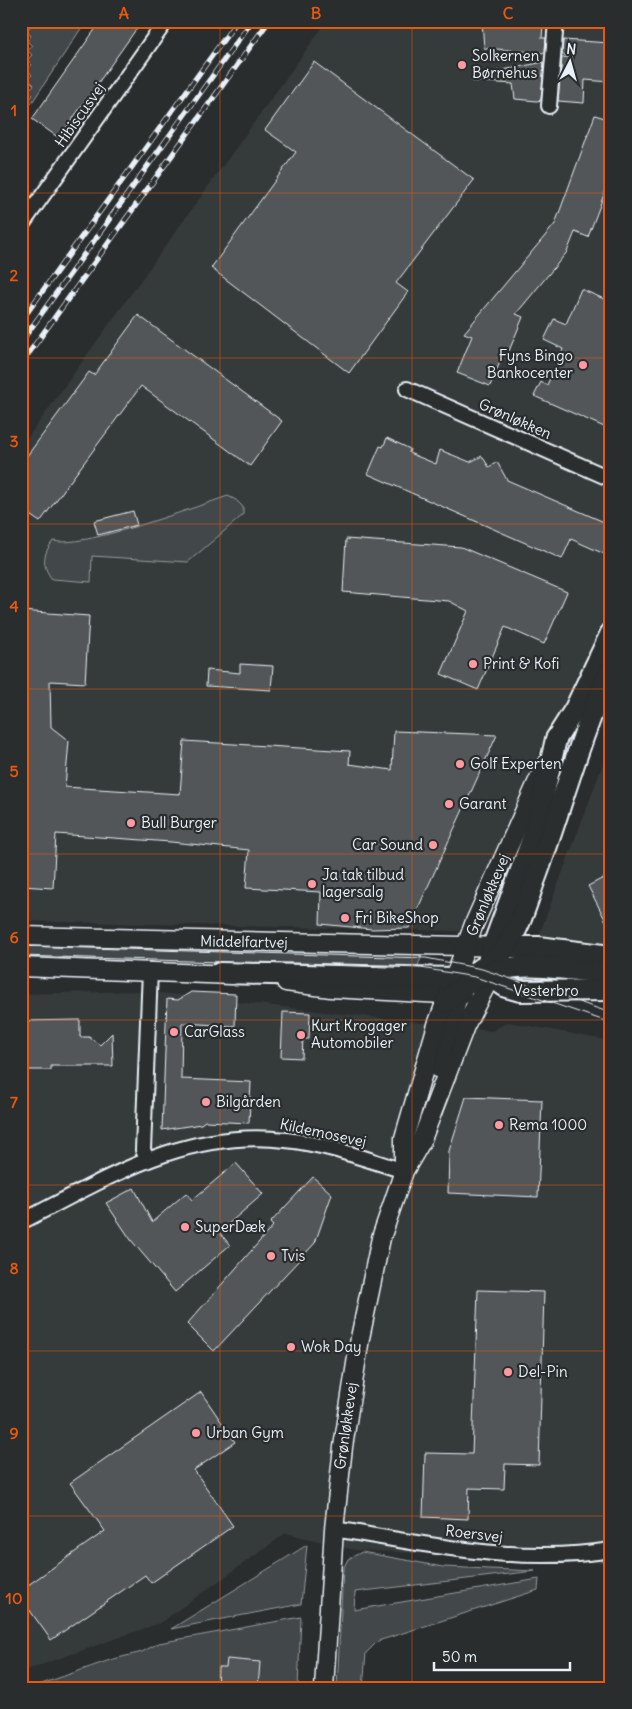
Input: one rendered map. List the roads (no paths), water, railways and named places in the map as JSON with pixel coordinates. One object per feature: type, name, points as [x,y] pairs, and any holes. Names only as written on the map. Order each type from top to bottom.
[{"type":"main road","name":"Grønløkkevej","points":[[556,739],[574,709],[611,632]]},
{"type":"main road","name":"Grønløkkevej","points":[[493,962],[529,896],[590,715],[611,669]]},
{"type":"main road","points":[[520,991],[499,983],[493,962],[535,832],[556,739]]},
{"type":"main road","points":[[220,973],[455,986],[493,962],[538,947],[611,956]]},
{"type":"main road","points":[[493,962],[514,966],[611,974]]},
{"type":"main road","name":"Vesterbro","points":[[520,991],[611,990]]},
{"type":"street","name":"Hibiscusvej","points":[[21,226],[26,212],[166,21]]},
{"type":"street","points":[[549,106],[556,21]]},
{"type":"street","name":"Grønløkken","points":[[407,389],[611,479]]},
{"type":"street","name":"Grønløkkevej","points":[[404,1170],[404,1138],[455,986],[466,946],[556,739]]},
{"type":"street","name":"Middelfartvej","points":[[21,936],[466,946],[493,962]]},
{"type":"street","points":[[432,945],[445,948],[454,954],[455,986]]},
{"type":"street","name":"Grønløkkevej","points":[[324,1688],[334,1529],[343,1447],[360,1338],[381,1238],[404,1170],[421,1142],[466,1026],[482,994],[493,962]]},
{"type":"street","name":"Middelfartvej","points":[[21,967],[220,973]]},
{"type":"street","points":[[147,1159],[143,1150],[150,970]]},
{"type":"street","name":"Vesterbro","points":[[455,986],[482,994],[520,991]]},
{"type":"street","name":"Kildemosevej","points":[[21,1222],[147,1159],[176,1148],[212,1140],[254,1137],[287,1140],[337,1150],[404,1170]]},
{"type":"street","name":"Roersvej","points":[[334,1529],[490,1554],[523,1555],[611,1550]]},
{"type":"tram line","points":[[21,946],[426,958],[482,969],[611,1013]]},
{"type":"tram line","points":[[21,956],[421,968],[475,977],[611,1023]]},
{"type":"railway","points":[[21,321],[237,21]]},
{"type":"railway","points":[[21,342],[252,21]]},
{"type":"railway","points":[[21,364],[269,21]]},
{"type":"place","name":"Solkernen Børnehus","points":[[462,65]]},
{"type":"place","name":"Fyns Bingo Bankocenter","points":[[583,365]]},
{"type":"place","name":"Print & Kofi","points":[[473,664]]},
{"type":"place","name":"Golf Experten","points":[[460,764]]},
{"type":"place","name":"Garant","points":[[449,804]]},
{"type":"place","name":"Bull Burger","points":[[131,823]]},
{"type":"place","name":"Car Sound","points":[[433,845]]},
{"type":"place","name":"Ja tak tilbud lagersalg","points":[[312,884]]},
{"type":"place","name":"Fri BikeShop","points":[[345,918]]},
{"type":"place","name":"CarGlass","points":[[174,1032]]},
{"type":"place","name":"Kurt Krogager Automobiler","points":[[301,1035]]},
{"type":"place","name":"Bilgården","points":[[206,1102]]},
{"type":"place","name":"Rema 1000","points":[[499,1125]]},
{"type":"place","name":"SuperDæk","points":[[185,1227]]},
{"type":"place","name":"Tvis","points":[[271,1256]]},
{"type":"place","name":"Wok Day","points":[[291,1347]]},
{"type":"place","name":"Del-Pin","points":[[508,1372]]},
{"type":"place","name":"Urban Gym","points":[[196,1433]]}]
